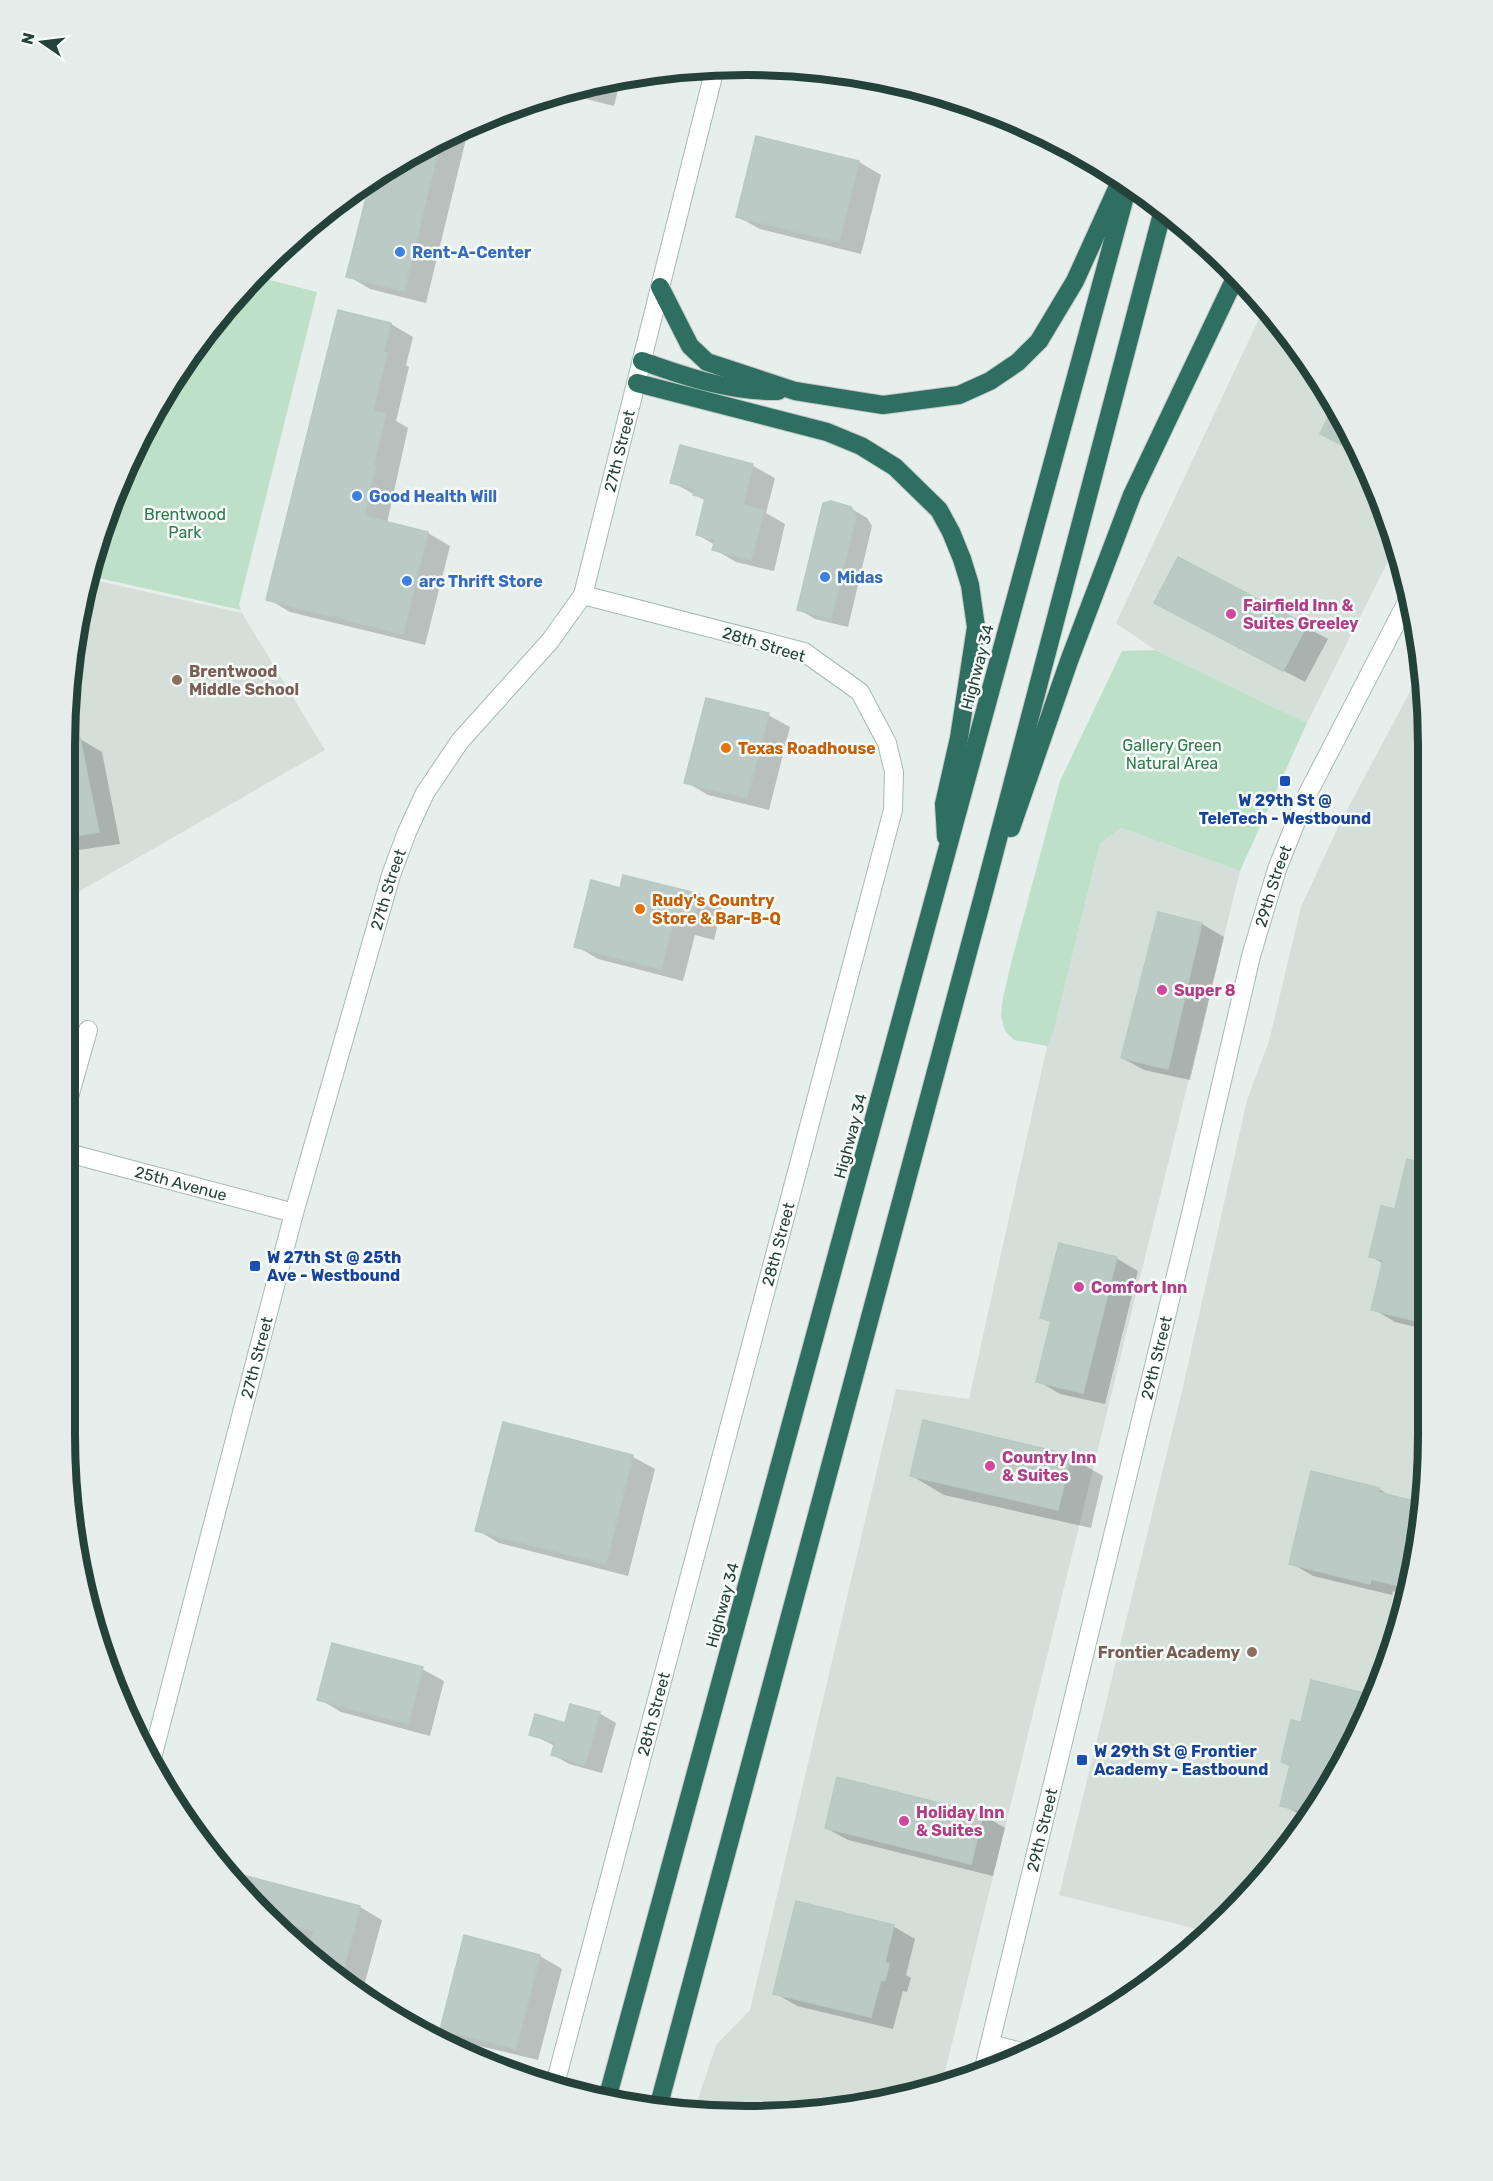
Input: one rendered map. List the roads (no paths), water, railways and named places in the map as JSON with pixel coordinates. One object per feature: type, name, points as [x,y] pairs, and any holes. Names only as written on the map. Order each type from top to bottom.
[{"type":"highway","points":[[642,361],[717,385],[760,391],[795,391],[883,405],[959,395],[990,381],[1018,362],[1039,341],[1075,281],[1118,187]]},
{"type":"highway","name":"Highway 34","points":[[609,2092],[1126,193]]},
{"type":"highway","points":[[660,2100],[983,896],[1161,219]]},
{"type":"highway","points":[[983,896],[1013,824],[1069,661],[1132,495],[1232,284]]},
{"type":"highway","points":[[660,287],[679,327],[697,355],[707,362],[795,391]]},
{"type":"highway","points":[[637,383],[827,432],[861,446],[895,467],[939,510],[962,559],[970,585],[976,627],[959,738],[944,804],[948,851]]},
{"type":"street","name":"27th Street","points":[[154,1750],[294,1213],[391,875],[406,832],[425,793],[460,741],[550,640],[583,595],[713,76]]},
{"type":"street","name":"28th Street","points":[[557,2078],[893,810],[894,772],[888,743],[860,692],[804,652],[583,595]]},
{"type":"street","name":"29th Street","points":[[985,2062],[1257,936],[1277,869],[1306,797],[1403,609]]},
{"type":"street","points":[[75,1076],[88,1030]]},
{"type":"street","name":"25th Avenue","points":[[75,1155],[294,1213]]},
{"type":"street","points":[[990,2044],[1014,2050]]},
{"type":"place","name":"Rent-A-Center","points":[[400,252]]},
{"type":"place","name":"Good Health Will","points":[[357,496]]},
{"type":"place","name":"Midas","points":[[825,577]]},
{"type":"place","name":"arc Thrift Store","points":[[407,581]]},
{"type":"place","name":"Fairfield Inn & Suites Greeley","points":[[1231,614]]},
{"type":"place","name":"Brentwood Middle School","points":[[177,680]]},
{"type":"place","name":"Texas Roadhouse","points":[[726,748]]},
{"type":"place","name":"W 29th St @ TeleTech - Westbound","points":[[1285,781]]},
{"type":"place","name":"Rudy's Country Store & Bar-B-Q","points":[[640,909]]},
{"type":"place","name":"Super 8","points":[[1162,990]]},
{"type":"place","name":"W 27th St @ 25th Ave - Westbound","points":[[255,1266]]},
{"type":"place","name":"Comfort Inn","points":[[1079,1287]]},
{"type":"place","name":"Country Inn & Suites","points":[[990,1466]]},
{"type":"place","name":"Frontier Academy","points":[[1252,1652]]},
{"type":"place","name":"W 29th St @ Frontier Academy - Eastbound","points":[[1082,1760]]},
{"type":"place","name":"Holiday Inn & Suites","points":[[904,1821]]},
{"type":"park label","name":"Brentwood Park","points":[[185,523]]},
{"type":"park label","name":"Gallery Green Natural Area","points":[[1172,754]]}]
